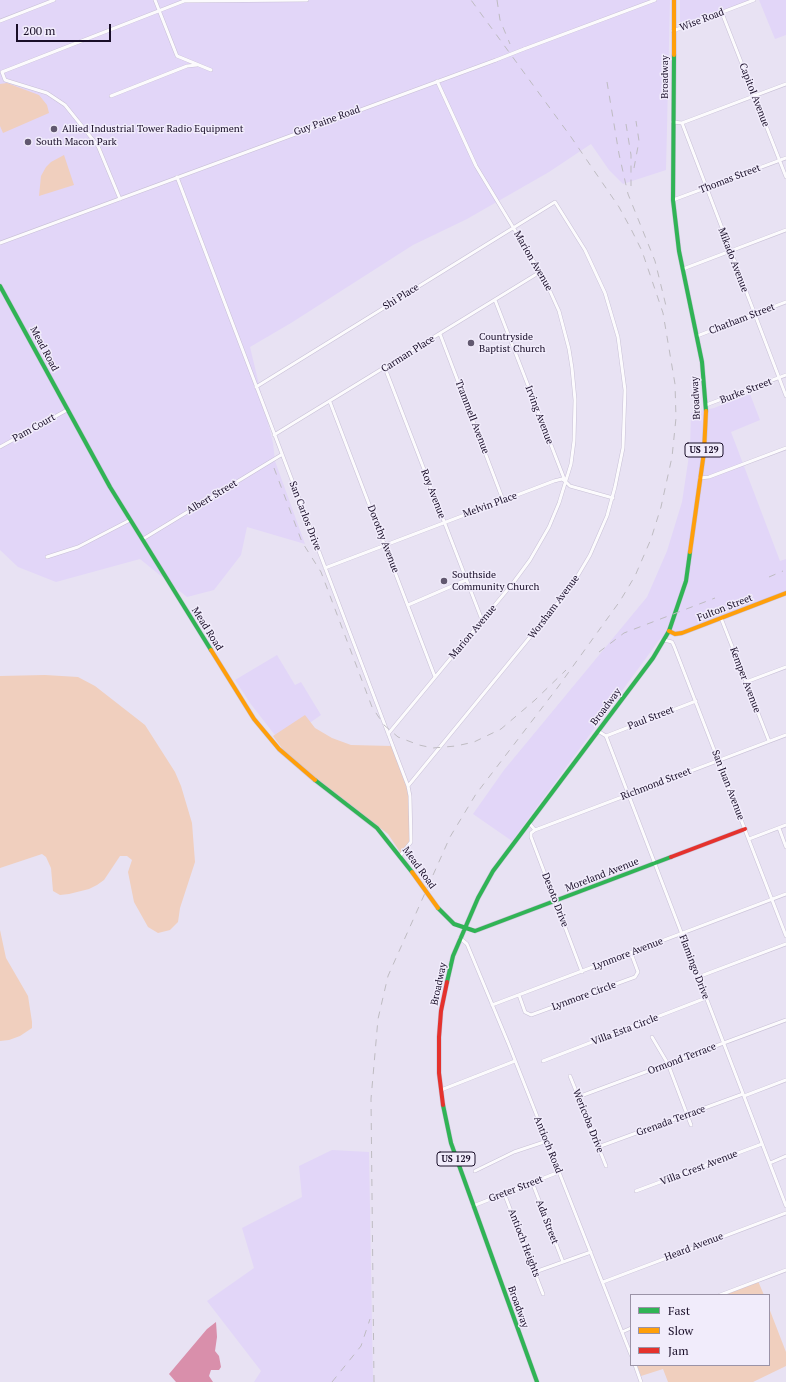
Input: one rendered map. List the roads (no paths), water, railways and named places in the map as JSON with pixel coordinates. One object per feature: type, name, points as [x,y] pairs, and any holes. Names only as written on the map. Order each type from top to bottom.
[{"type":"main road","name":"Broadway","points":[[537,1382],[451,1143],[441,1090],[439,1058],[442,1011],[450,967],[464,927],[493,871],[653,658],[669,631],[686,581],[700,478],[706,405],[702,362],[683,269],[673,200],[674,0]]},
{"type":"main road","name":"Mead Road","points":[[0,286],[130,520],[248,710],[264,732],[295,764],[377,828],[400,856],[438,908],[454,924],[464,927]]},
{"type":"main road","name":"Fulton Street","points":[[669,631],[678,634],[786,593]]},
{"type":"main road","name":"Moreland Avenue","points":[[464,927],[475,931],[745,829]]},
{"type":"street","points":[[0,21],[54,0]]},
{"type":"street","points":[[155,0],[177,56],[212,70]]},
{"type":"street","points":[[120,198],[98,146],[65,105],[47,93],[5,80],[2,72],[184,1],[307,0]]},
{"type":"street","name":"Guy Paine Road","points":[[0,243],[524,50],[655,0]]},
{"type":"street","name":"Wise Road","points":[[673,31],[754,0]]},
{"type":"street","name":"Capitol Avenue","points":[[722,13],[786,177]]},
{"type":"street","points":[[111,96],[187,66],[198,64]]},
{"type":"street","name":"Marion Avenue","points":[[388,734],[520,575],[536,550],[554,516],[572,458],[575,433],[576,400],[572,368],[569,349],[559,311],[551,291],[471,157],[437,81]]},
{"type":"street","points":[[673,122],[682,123],[786,84]]},
{"type":"street","name":"Mikado Avenue","points":[[682,123],[705,189],[786,396]]},
{"type":"street","name":"Thomas Street","points":[[673,200],[786,158]]},
{"type":"street","name":"San Carlos Drive","points":[[177,177],[281,455],[408,786],[410,796],[411,842],[400,856]]},
{"type":"street","name":"Worsham Avenue","points":[[408,786],[571,587],[593,548],[612,498],[620,465],[625,429],[625,390],[618,337],[606,298],[585,250],[555,202],[545,208]]},
{"type":"street","name":"Shi Place","points":[[256,387],[545,208]]},
{"type":"street","points":[[683,269],[786,230]]},
{"type":"street","name":"Carman Place","points":[[274,435],[540,272]]},
{"type":"street","name":"Irving Avenue","points":[[495,300],[565,481]]},
{"type":"street","name":"Chatham Street","points":[[697,336],[786,302]]},
{"type":"street","name":"Trammell Avenue","points":[[440,334],[504,500]]},
{"type":"street","name":"Roy Avenue","points":[[385,368],[482,620]]},
{"type":"street","name":"Burke Street","points":[[706,405],[786,375]]},
{"type":"street","name":"Dorothy Avenue","points":[[330,402],[436,677]]},
{"type":"street","name":"Pam Court","points":[[0,447],[68,410]]},
{"type":"street","points":[[700,478],[709,477],[786,448]]},
{"type":"street","name":"Albert Street","points":[[143,539],[281,455]]},
{"type":"street","name":"Melvin Place","points":[[325,568],[554,481],[562,479],[565,481]]},
{"type":"street","points":[[565,481],[570,486],[612,498]]},
{"type":"street","points":[[47,557],[82,545],[130,520]]},
{"type":"street","points":[[408,605],[466,580]]},
{"type":"street","name":"Kemper Avenue","points":[[721,618],[769,741]]},
{"type":"street","name":"San Juan Avenue","points":[[664,640],[673,643],[786,936]]},
{"type":"street","points":[[746,682],[786,667]]},
{"type":"street","name":"Paul Street","points":[[606,736],[696,701]]},
{"type":"street","points":[[598,731],[606,736]]},
{"type":"street","name":"Richmond Street","points":[[535,830],[719,761],[786,734]]},
{"type":"street","name":"Flamingo Drive","points":[[606,736],[786,1206]]},
{"type":"street","points":[[529,823],[535,830]]},
{"type":"street","points":[[749,839],[786,825]]},
{"type":"street","points":[[779,828],[786,847]]},
{"type":"street","name":"Desoto Drive","points":[[535,830],[531,833],[530,837],[582,972]]},
{"type":"street","name":"Lynmore Avenue","points":[[492,1005],[786,894]]},
{"type":"street","name":"Antioch Road","points":[[460,938],[467,944],[516,1061],[630,1352]]},
{"type":"street","points":[[698,977],[786,944]]},
{"type":"street","name":"Lynmore Circle","points":[[519,996],[526,1013],[531,1015],[635,977],[638,972],[631,953]]},
{"type":"street","name":"Villa Esta Circle","points":[[543,1061],[706,998]]},
{"type":"street","name":"Ormond Terrace","points":[[578,1097],[786,1020]]},
{"type":"street","points":[[652,1037],[668,1064],[691,1125]]},
{"type":"street","points":[[441,1090],[516,1061]]},
{"type":"street","name":"Wericoba Drive","points":[[570,1076],[606,1166]]},
{"type":"street","name":"Grenada Terrace","points":[[598,1147],[786,1080]]},
{"type":"street","points":[[474,1171],[514,1152],[547,1141]]},
{"type":"street","name":"Villa Crest Avenue","points":[[636,1191],[762,1144]]},
{"type":"street","points":[[770,1163],[786,1156]]},
{"type":"street","name":"Greter Street","points":[[473,1206],[559,1172]]},
{"type":"street","name":"Ada Street","points":[[532,1182],[563,1262]]},
{"type":"street","name":"Antioch Heights","points":[[504,1193],[543,1294]]},
{"type":"street","name":"Heard Avenue","points":[[603,1282],[786,1213]]},
{"type":"street","points":[[535,1272],[591,1252]]},
{"type":"street","points":[[723,1294],[786,1270]]},
{"type":"street","points":[[622,1332],[630,1328]]},
{"type":"street","points":[[635,1366],[641,1382]]},
{"type":"railway","points":[[374,1382],[371,1099],[378,1019],[388,976],[450,837],[476,794],[558,687],[620,601],[635,576],[651,539],[661,507],[672,457],[676,418],[675,384],[663,313],[642,251],[619,207],[571,137],[471,0]]},
{"type":"railway","points":[[497,0],[500,20],[510,44]]},
{"type":"railway","points":[[607,82],[619,154],[628,194],[655,261],[667,310]]},
{"type":"railway","points":[[634,168],[639,141],[636,121]]},
{"type":"railway","points":[[626,124],[631,155],[631,186]]},
{"type":"railway","points":[[274,468],[302,542],[321,572],[372,707],[384,725],[398,737],[419,745],[433,748],[456,746],[474,742],[501,729],[535,700],[566,670]]},
{"type":"railway","points":[[769,577],[783,571]]},
{"type":"railway","points":[[599,652],[624,633],[715,598]]},
{"type":"railway","points":[[332,1382],[361,1346],[370,1319]]},
{"type":"place","name":"Allied Industrial Tower Radio Equipment","points":[[54,129]]},
{"type":"place","name":"South Macon Park","points":[[28,142]]},
{"type":"place","name":"Countryside Baptist Church","points":[[471,343]]},
{"type":"place","name":"Southside Community Church","points":[[444,581]]}]
